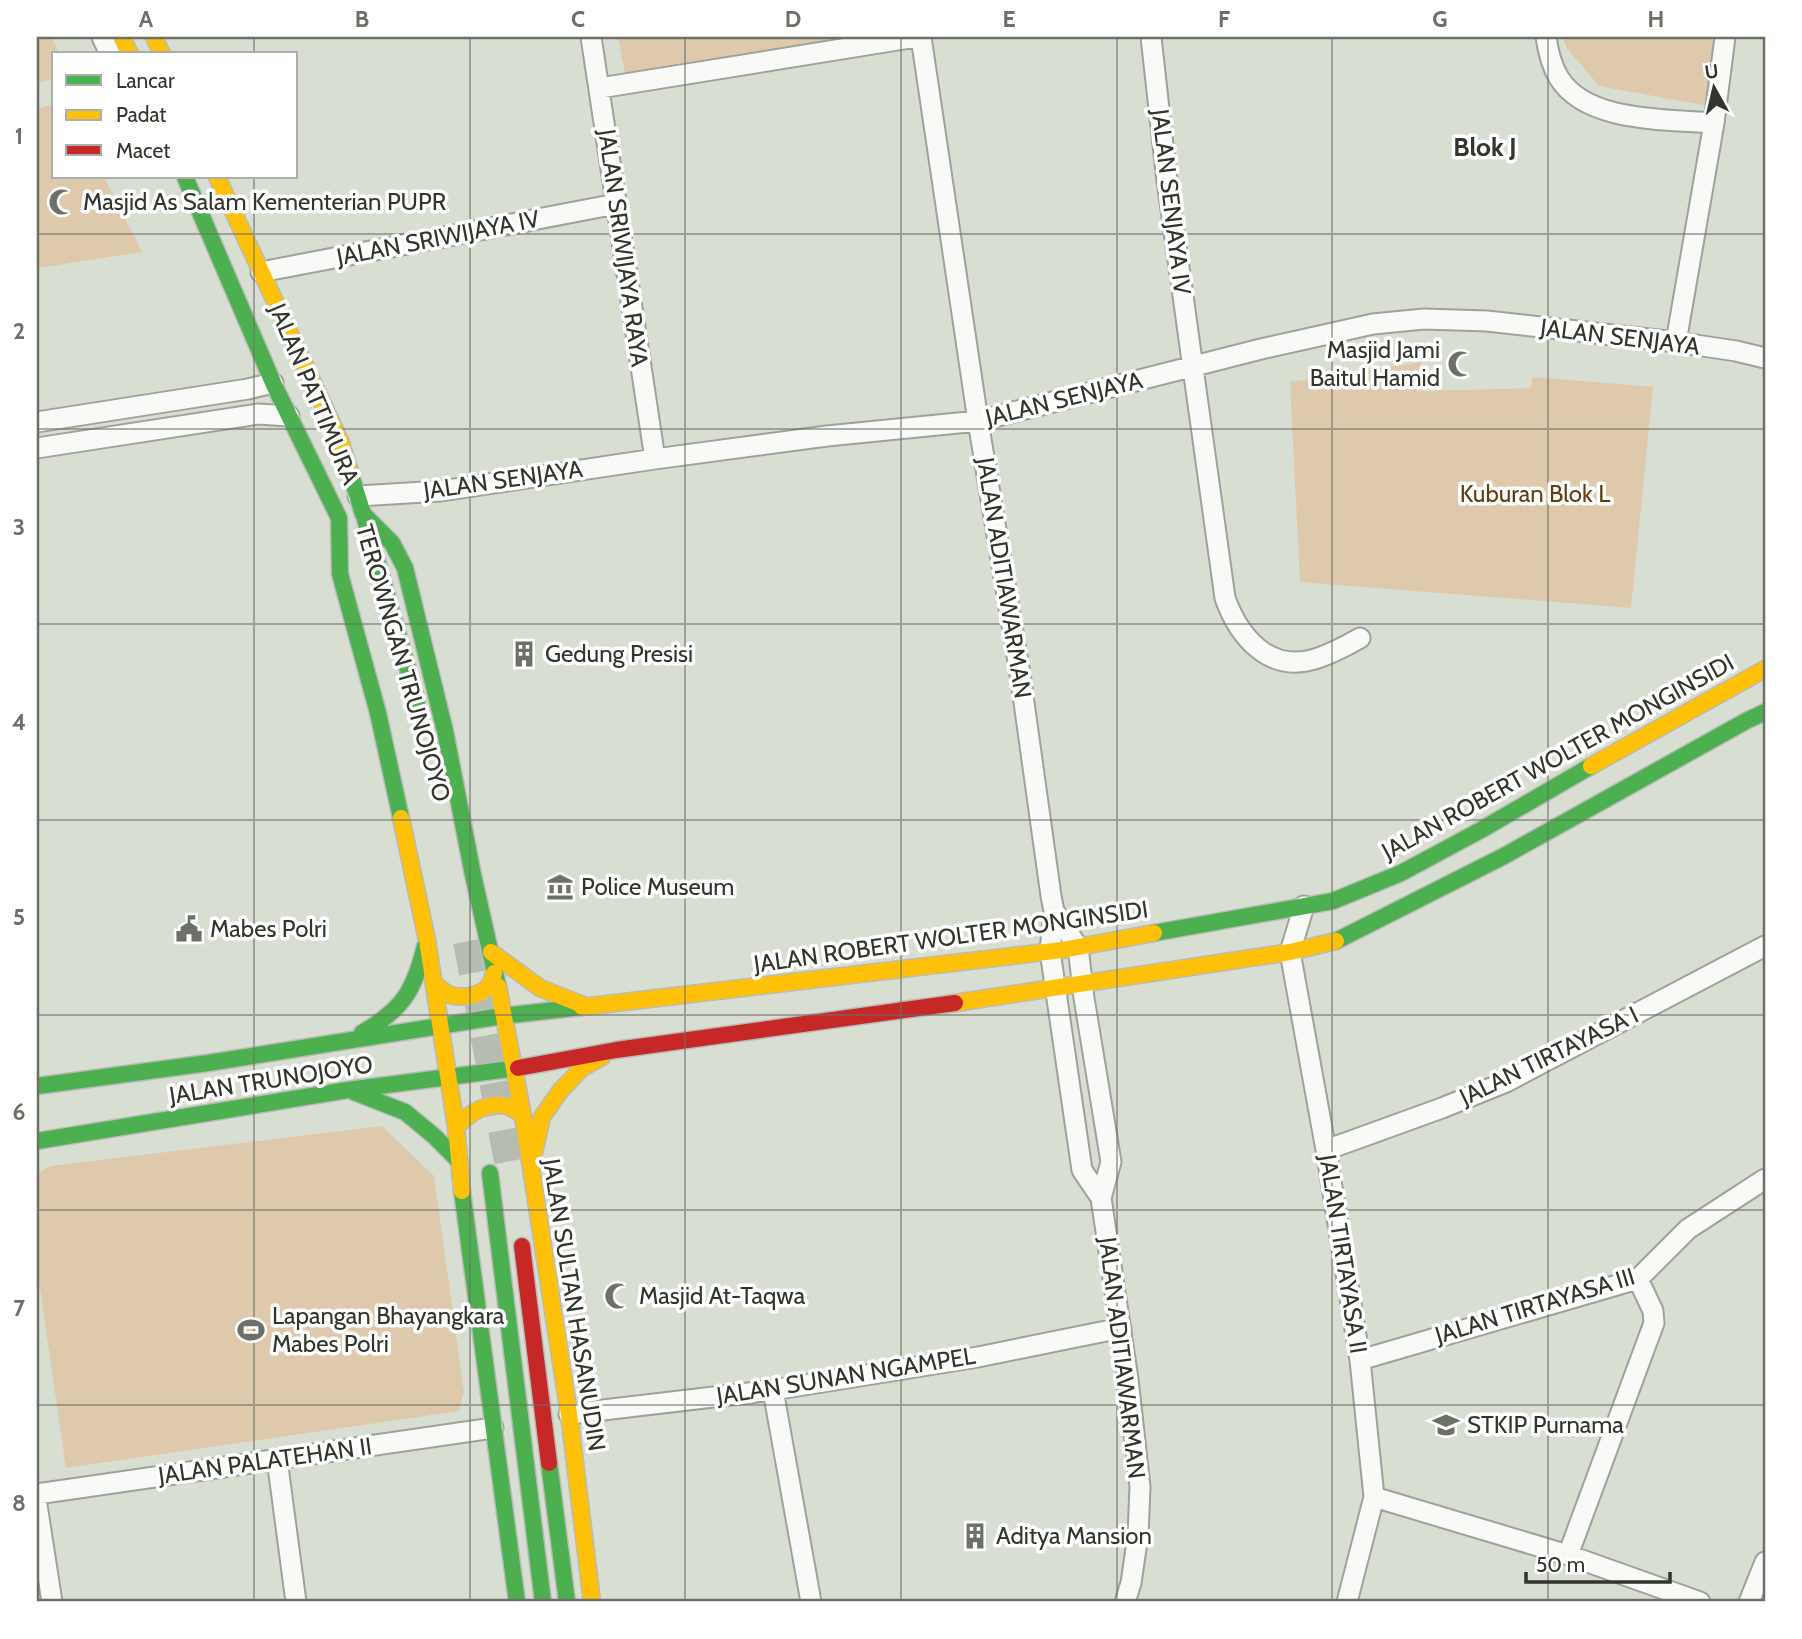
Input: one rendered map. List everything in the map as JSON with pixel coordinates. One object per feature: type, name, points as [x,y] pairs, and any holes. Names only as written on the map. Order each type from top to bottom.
[{"type":"main road","name":"JALAN PATTIMURA","points":[[185,178],[273,383],[339,517],[340,574],[378,713],[435,983],[440,1026]]},
{"type":"main road","name":"JALAN PATTIMURA","points":[[217,178],[341,443],[361,505],[392,543],[405,568],[445,731],[502,1016]]},
{"type":"main road","name":"TEROWNGAN TRUNOJOYO","points":[[361,505],[421,712]]},
{"type":"main road","name":"TEROWNGAN TRUNOJOYO","points":[[339,517],[358,580]]},
{"type":"main road","name":"JALAN ROBERT WOLTER MONGINSIDI","points":[[514,1069],[616,1050],[915,1009],[1290,952],[1336,941],[1493,843],[1646,734],[1765,669]]},
{"type":"main road","name":"JALAN ROBERT WOLTER MONGINSIDI","points":[[502,1016],[1050,951],[1333,901],[1401,873],[1493,843],[1765,712]]},
{"type":"main road","points":[[349,1040],[380,1024],[398,1009],[419,972],[426,940]]},
{"type":"main road","points":[[491,952],[540,988],[587,1006]]},
{"type":"main road","points":[[435,983],[443,992],[454,996],[469,996],[483,991],[494,973]]},
{"type":"main road","name":"JALAN TRUNOJOYO","points":[[37,1086],[152,1076],[349,1040],[502,1016]]},
{"type":"main road","name":"JALAN SULTAN HASANUDIN","points":[[502,1016],[523,1116],[569,1414],[592,1602]]},
{"type":"main road","points":[[440,1026],[456,1127],[517,1602]]},
{"type":"main road","points":[[531,1169],[542,1117],[561,1090],[582,1068],[616,1050]]},
{"type":"main road","name":"JALAN TRUNOJOYO","points":[[37,1141],[348,1090],[514,1069]]},
{"type":"main road","points":[[348,1090],[405,1112],[459,1161]]},
{"type":"main road","points":[[158,1102],[161,1120]]},
{"type":"main road","points":[[456,1127],[473,1111],[490,1106],[506,1105],[523,1116]]},
{"type":"main road","points":[[490,1172],[543,1602]]},
{"type":"main road","points":[[519,1226],[567,1602]]},
{"type":"main road","points":[[563,1580],[576,1602]]},
{"type":"street","name":"JALAN SRIWIJAYA RAYA","points":[[591,37],[655,459]]},
{"type":"street","points":[[600,88],[916,37]]},
{"type":"street","name":"JALAN ADITIAWARMAN","points":[[921,37],[1054,911],[1050,951],[1082,1170],[1101,1198]]},
{"type":"street","name":"JALAN SENJAYA IV","points":[[1151,37],[1167,181],[1225,598],[1244,635],[1264,654],[1276,659],[1295,662],[1312,660],[1333,653],[1360,638]]},
{"type":"street","points":[[1546,37],[1549,56],[1559,79],[1577,96],[1599,110],[1629,116],[1714,123]]},
{"type":"street","points":[[1676,342],[1714,123],[1725,37]]},
{"type":"street","name":"JALAN SRIWIJAYA IV","points":[[261,272],[616,204]]},
{"type":"street","name":"JALAN SENJAYA","points":[[361,505],[655,459],[827,436],[978,421],[1261,349],[1373,324],[1424,319],[1487,321],[1676,342],[1765,358]]},
{"type":"street","points":[[37,422],[273,383]]},
{"type":"street","points":[[37,448],[258,414],[289,416]]},
{"type":"street","name":"JALAN TIRTAYASA II","points":[[1304,906],[1290,952],[1360,1360],[1374,1497],[1347,1602]]},
{"type":"street","name":"JALAN ADITIAWARMAN","points":[[1054,911],[1078,947],[1111,1162],[1101,1198],[1135,1430],[1140,1487],[1138,1535],[1125,1602]]},
{"type":"street","name":"JALAN TIRTAYASA I","points":[[1326,1150],[1506,1082],[1765,946]]},
{"type":"street","name":"JALAN TIRTAYASA III","points":[[1360,1360],[1638,1279],[1688,1229],[1765,1180]]},
{"type":"street","points":[[1567,1555],[1654,1323],[1653,1311],[1638,1279]]},
{"type":"street","name":"JALAN SUNAN NGAMPEL","points":[[569,1414],[773,1390],[978,1357],[1121,1328]]},
{"type":"street","points":[[773,1390],[811,1602]]},
{"type":"street","name":"JALAN PALATEHAN II","points":[[37,1494],[493,1428]]},
{"type":"street","points":[[276,1459],[296,1602]]},
{"type":"street","points":[[1374,1497],[1567,1555],[1700,1602]]},
{"type":"street","points":[[37,1505],[51,1602]]},
{"type":"street","points":[[1749,1602],[1765,1562]]},
{"type":"green space","points":[[37,37],[51,37],[59,52],[52,52],[52,79],[37,83]]},
{"type":"green space","points":[[618,37],[879,37],[625,73]]},
{"type":"green space","points":[[1563,37],[1713,37],[1708,106],[1599,86],[1566,47]]},
{"type":"green space","points":[[52,105],[52,178],[105,178],[142,252],[37,268],[37,109]]},
{"type":"green space","name":"Kuburan Blok L","points":[[1421,362],[1424,391],[1531,388],[1533,377],[1653,387],[1631,608],[1300,582],[1290,382]]},
{"type":"green space","name":"Lapangan Bhayangkara Mabes Polri","points":[[382,1126],[434,1176],[464,1392],[459,1411],[66,1468],[37,1268],[37,1174],[50,1166]]},
{"type":"tunnel","points":[[469,941],[512,1172]]},
{"type":"traffic: fast","points":[[185,178],[274,385],[339,518],[340,574],[378,713],[401,818]]},
{"type":"traffic: fast","points":[[349,469],[363,514],[392,543],[405,568],[445,731],[498,986]]},
{"type":"traffic: fast","points":[[365,519],[417,701]]},
{"type":"traffic: fast","points":[[1336,941],[1504,856],[1765,712]]},
{"type":"traffic: fast","points":[[1154,933],[1333,901],[1401,873],[1591,766]]},
{"type":"traffic: fast","points":[[362,1033],[388,1016],[405,997],[416,975],[425,946]]},
{"type":"traffic: fast","points":[[37,1086],[208,1063],[502,1016],[582,1007]]},
{"type":"traffic: fast","points":[[37,1141],[348,1090],[518,1068]]},
{"type":"traffic: fast","points":[[354,1092],[405,1112],[459,1161]]},
{"type":"traffic: fast","points":[[490,1173],[543,1602]]},
{"type":"traffic: fast","points":[[462,1191],[517,1602]]},
{"type":"traffic: fast","points":[[549,1463],[567,1602]]},
{"type":"traffic: slow","points":[[122,37],[129,52]]},
{"type":"traffic: slow","points":[[154,37],[161,52]]},
{"type":"traffic: slow","points":[[217,178],[341,443],[349,469]]},
{"type":"traffic: slow","points":[[1591,766],[1765,669]]},
{"type":"traffic: slow","points":[[401,818],[427,940],[456,1127],[462,1191]]},
{"type":"traffic: slow","points":[[582,1007],[1062,950],[1154,933]]},
{"type":"traffic: slow","points":[[955,1003],[1290,952],[1336,941]]},
{"type":"traffic: slow","points":[[491,952],[540,988],[583,1005]]},
{"type":"traffic: slow","points":[[434,983],[448,994],[470,996],[482,992],[491,982],[494,973]]},
{"type":"traffic: slow","points":[[498,986],[523,1116],[569,1414],[592,1602]]},
{"type":"traffic: slow","points":[[534,1153],[542,1117],[561,1090],[582,1068],[602,1057]]},
{"type":"traffic: slow","points":[[456,1127],[471,1114],[488,1106],[506,1106],[523,1116]]},
{"type":"traffic: jam","points":[[518,1068],[616,1050],[955,1003]]},
{"type":"traffic: jam","points":[[522,1246],[549,1463]]},
{"type":"place","name":"Masjid As Salam Kementerian PUPR","points":[[62,202]]},
{"type":"place","name":"Masjid Jami Baitul Hamid","points":[[1461,364]]},
{"type":"place","name":"Gedung Presisi","points":[[524,654]]},
{"type":"place","name":"Police Museum","points":[[560,887]]},
{"type":"place","name":"Mabes Polri","points":[[189,929]]},
{"type":"place","name":"Masjid At-Taqwa","points":[[618,1296]]},
{"type":"place","name":"Lapangan Bhayangkara Mabes Polri","points":[[251,1330]]},
{"type":"place","name":"STKIP Purnama","points":[[1446,1425]]},
{"type":"place","name":"Aditya Mansion","points":[[975,1536]]},
{"type":"district","name":"Blok J","points":[[1485,147]]}]
